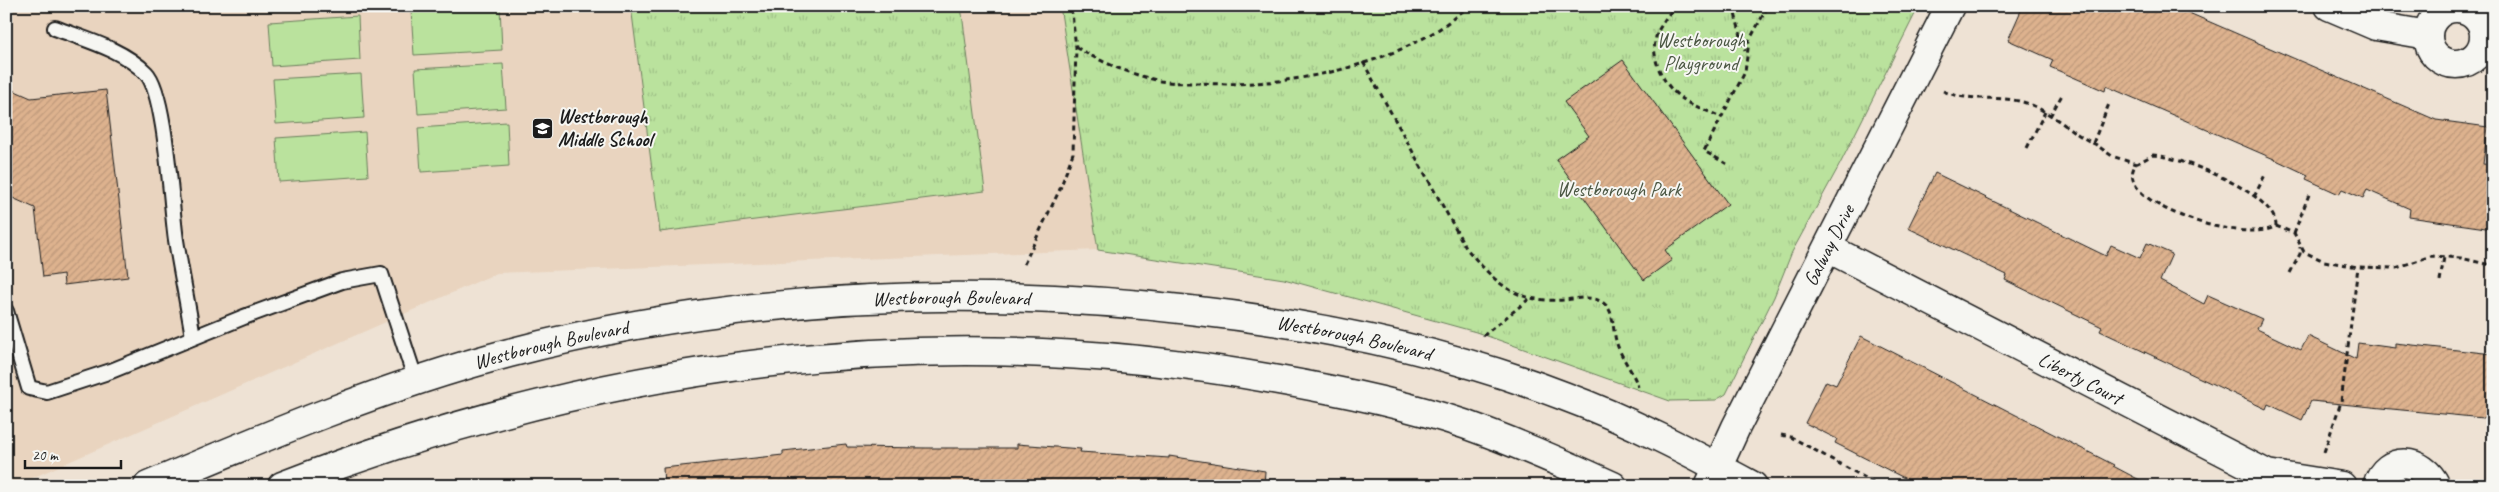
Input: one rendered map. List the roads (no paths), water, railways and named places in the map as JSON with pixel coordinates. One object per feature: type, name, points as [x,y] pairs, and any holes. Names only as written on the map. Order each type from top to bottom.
[{"type":"main road","name":"Galway Drive","points":[[1714,477],[1736,427],[1950,6]]},
{"type":"main road","points":[[2329,6],[2376,26],[2428,35]]},
{"type":"main road","name":"Liberty Court","points":[[1828,248],[2267,474],[2342,486]]},
{"type":"main road","name":"Westborough Boulevard","points":[[148,486],[324,412],[416,381],[510,353],[606,332],[706,314],[801,303],[895,296],[1057,298],[1234,315],[1318,328],[1481,368],[1564,396],[1639,428],[1714,477],[1752,486]]},
{"type":"main road","points":[[282,486],[345,461],[434,432],[520,407],[617,386],[806,357],[898,351],[976,350],[1059,352],[1139,358],[1304,384],[1464,424],[1543,453],[1614,486]]},
{"type":"main road","points":[[2377,486],[2386,470],[2397,465],[2409,464],[2421,467],[2430,475],[2436,486]]},
{"type":"lane","points":[[55,28],[123,54],[147,74],[154,86],[160,115],[176,239],[193,337]]},
{"type":"lane","points":[[6,311],[29,388],[47,392],[111,371],[193,337],[342,281],[382,274],[416,381]]},
{"type":"place","name":"Westborough Middle School","points":[[542,128]]},
{"type":"park label","name":"Westborough Playground","points":[[1701,52]]},
{"type":"park label","name":"Westborough Park","points":[[1619,189]]}]
